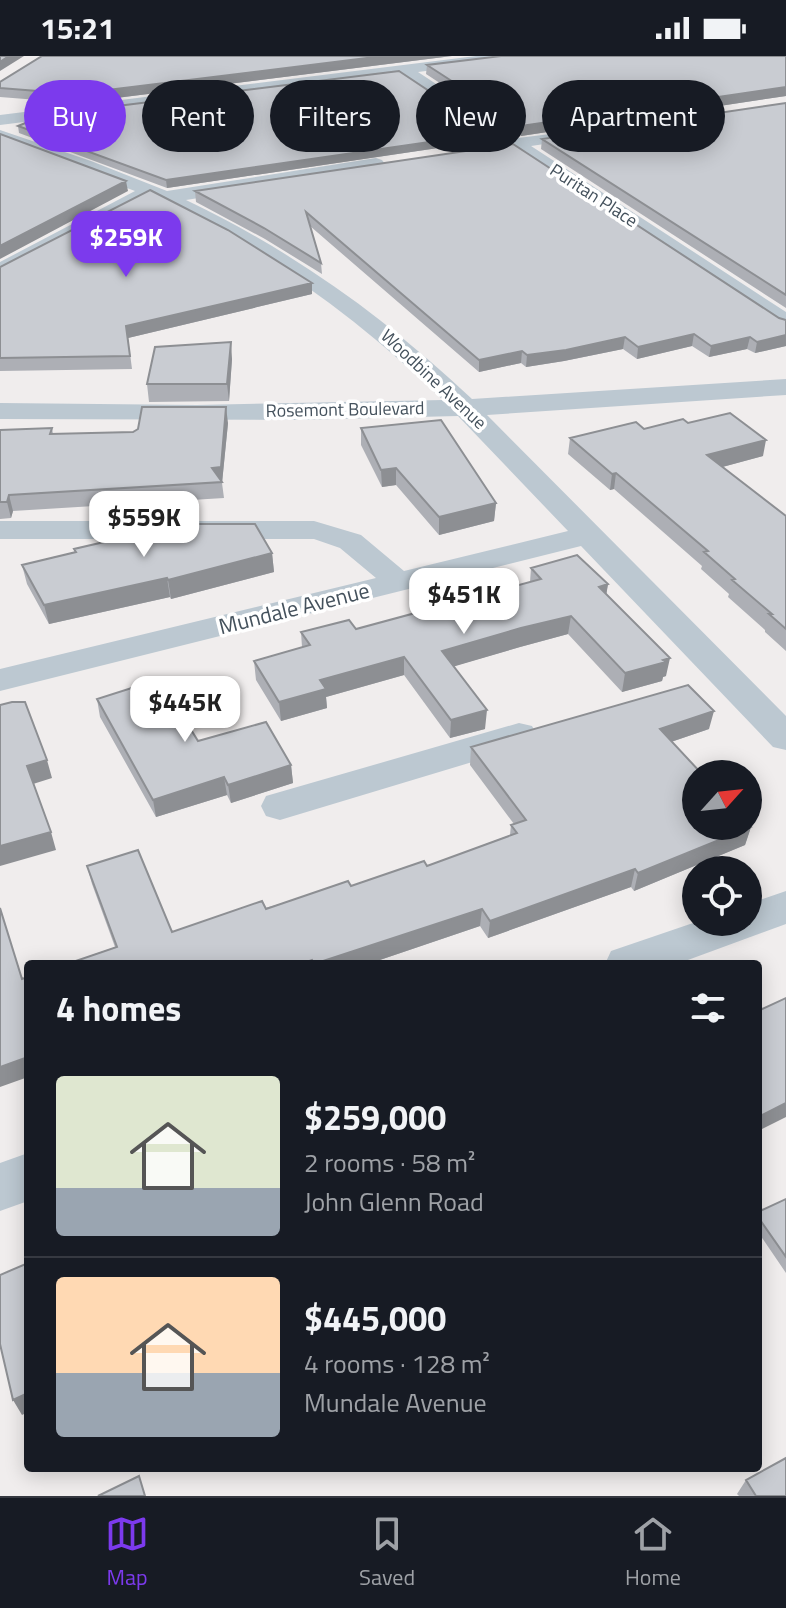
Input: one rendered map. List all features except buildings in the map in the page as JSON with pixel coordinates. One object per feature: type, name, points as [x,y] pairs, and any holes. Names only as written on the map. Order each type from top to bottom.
[{"type":"street","points":[[0,120],[512,56]]},
{"type":"street","name":"Puritan Place","points":[[402,69],[419,80]]},
{"type":"street","name":"Woodbine Avenue","points":[[0,135],[160,193],[266,250],[371,322],[465,406],[588,535],[712,681],[786,738]]},
{"type":"street","name":"Puritan Place","points":[[526,151],[786,322]]},
{"type":"street","points":[[439,155],[460,152]]},
{"type":"street","points":[[0,271],[160,193],[393,162]]},
{"type":"street","name":"Rosemont Boulevard","points":[[0,411],[288,411],[465,406],[786,387]]},
{"type":"street","points":[[0,530],[314,530],[346,538],[365,548],[398,582]]},
{"type":"street","name":"Mundale Avenue","points":[[0,680],[588,535]]},
{"type":"street","points":[[280,806],[545,728]]},
{"type":"street","points":[[762,915],[786,907]]},
{"type":"street","points":[[638,960],[704,936]]},
{"type":"street","points":[[0,1187],[24,1178]]}]
